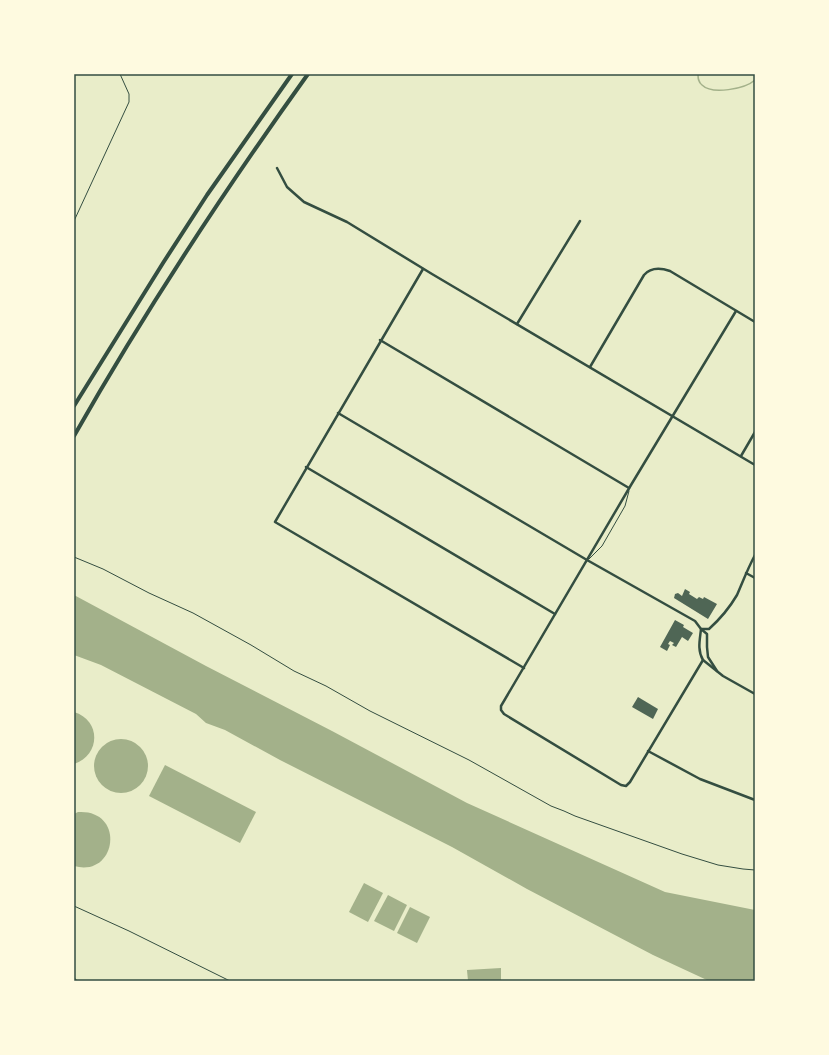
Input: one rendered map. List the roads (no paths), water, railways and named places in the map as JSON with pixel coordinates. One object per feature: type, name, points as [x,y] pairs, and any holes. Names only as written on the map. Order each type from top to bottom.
[{"type":"highway","points":[[74,406],[162,263],[203,201],[292,74]]},
{"type":"highway","points":[[74,436],[176,266],[263,137],[308,74]]},
{"type":"street","points":[[277,168],[287,187],[304,202],[347,222],[423,269],[755,465]]},
{"type":"street","points":[[517,324],[580,221]]},
{"type":"street","points":[[590,367],[644,275],[654,268],[662,268],[670,271],[755,322]]},
{"type":"street","points":[[423,269],[380,340],[275,522],[524,668]]},
{"type":"street","points":[[703,660],[630,782],[626,786],[621,785],[504,714],[501,710],[501,706],[555,614],[736,311]]},
{"type":"street","points":[[380,340],[630,488]]},
{"type":"street","points":[[338,413],[695,621],[707,634],[708,658],[716,671]]},
{"type":"street","points":[[741,456],[755,432]]},
{"type":"street","points":[[306,467],[555,614]]},
{"type":"street","points":[[701,629],[709,629],[719,620],[736,596],[755,555]]},
{"type":"street","points":[[746,573],[755,578]]},
{"type":"street","points":[[701,629],[699,644],[703,660],[723,676],[755,694]]},
{"type":"street","points":[[648,751],[700,779],[755,800]]},
{"type":"lane","points":[[588,560],[602,546],[625,506],[630,488]]},
{"type":"waterway","points":[[698,74],[698,80],[701,84],[713,90],[728,90],[744,86],[755,80]]}]
